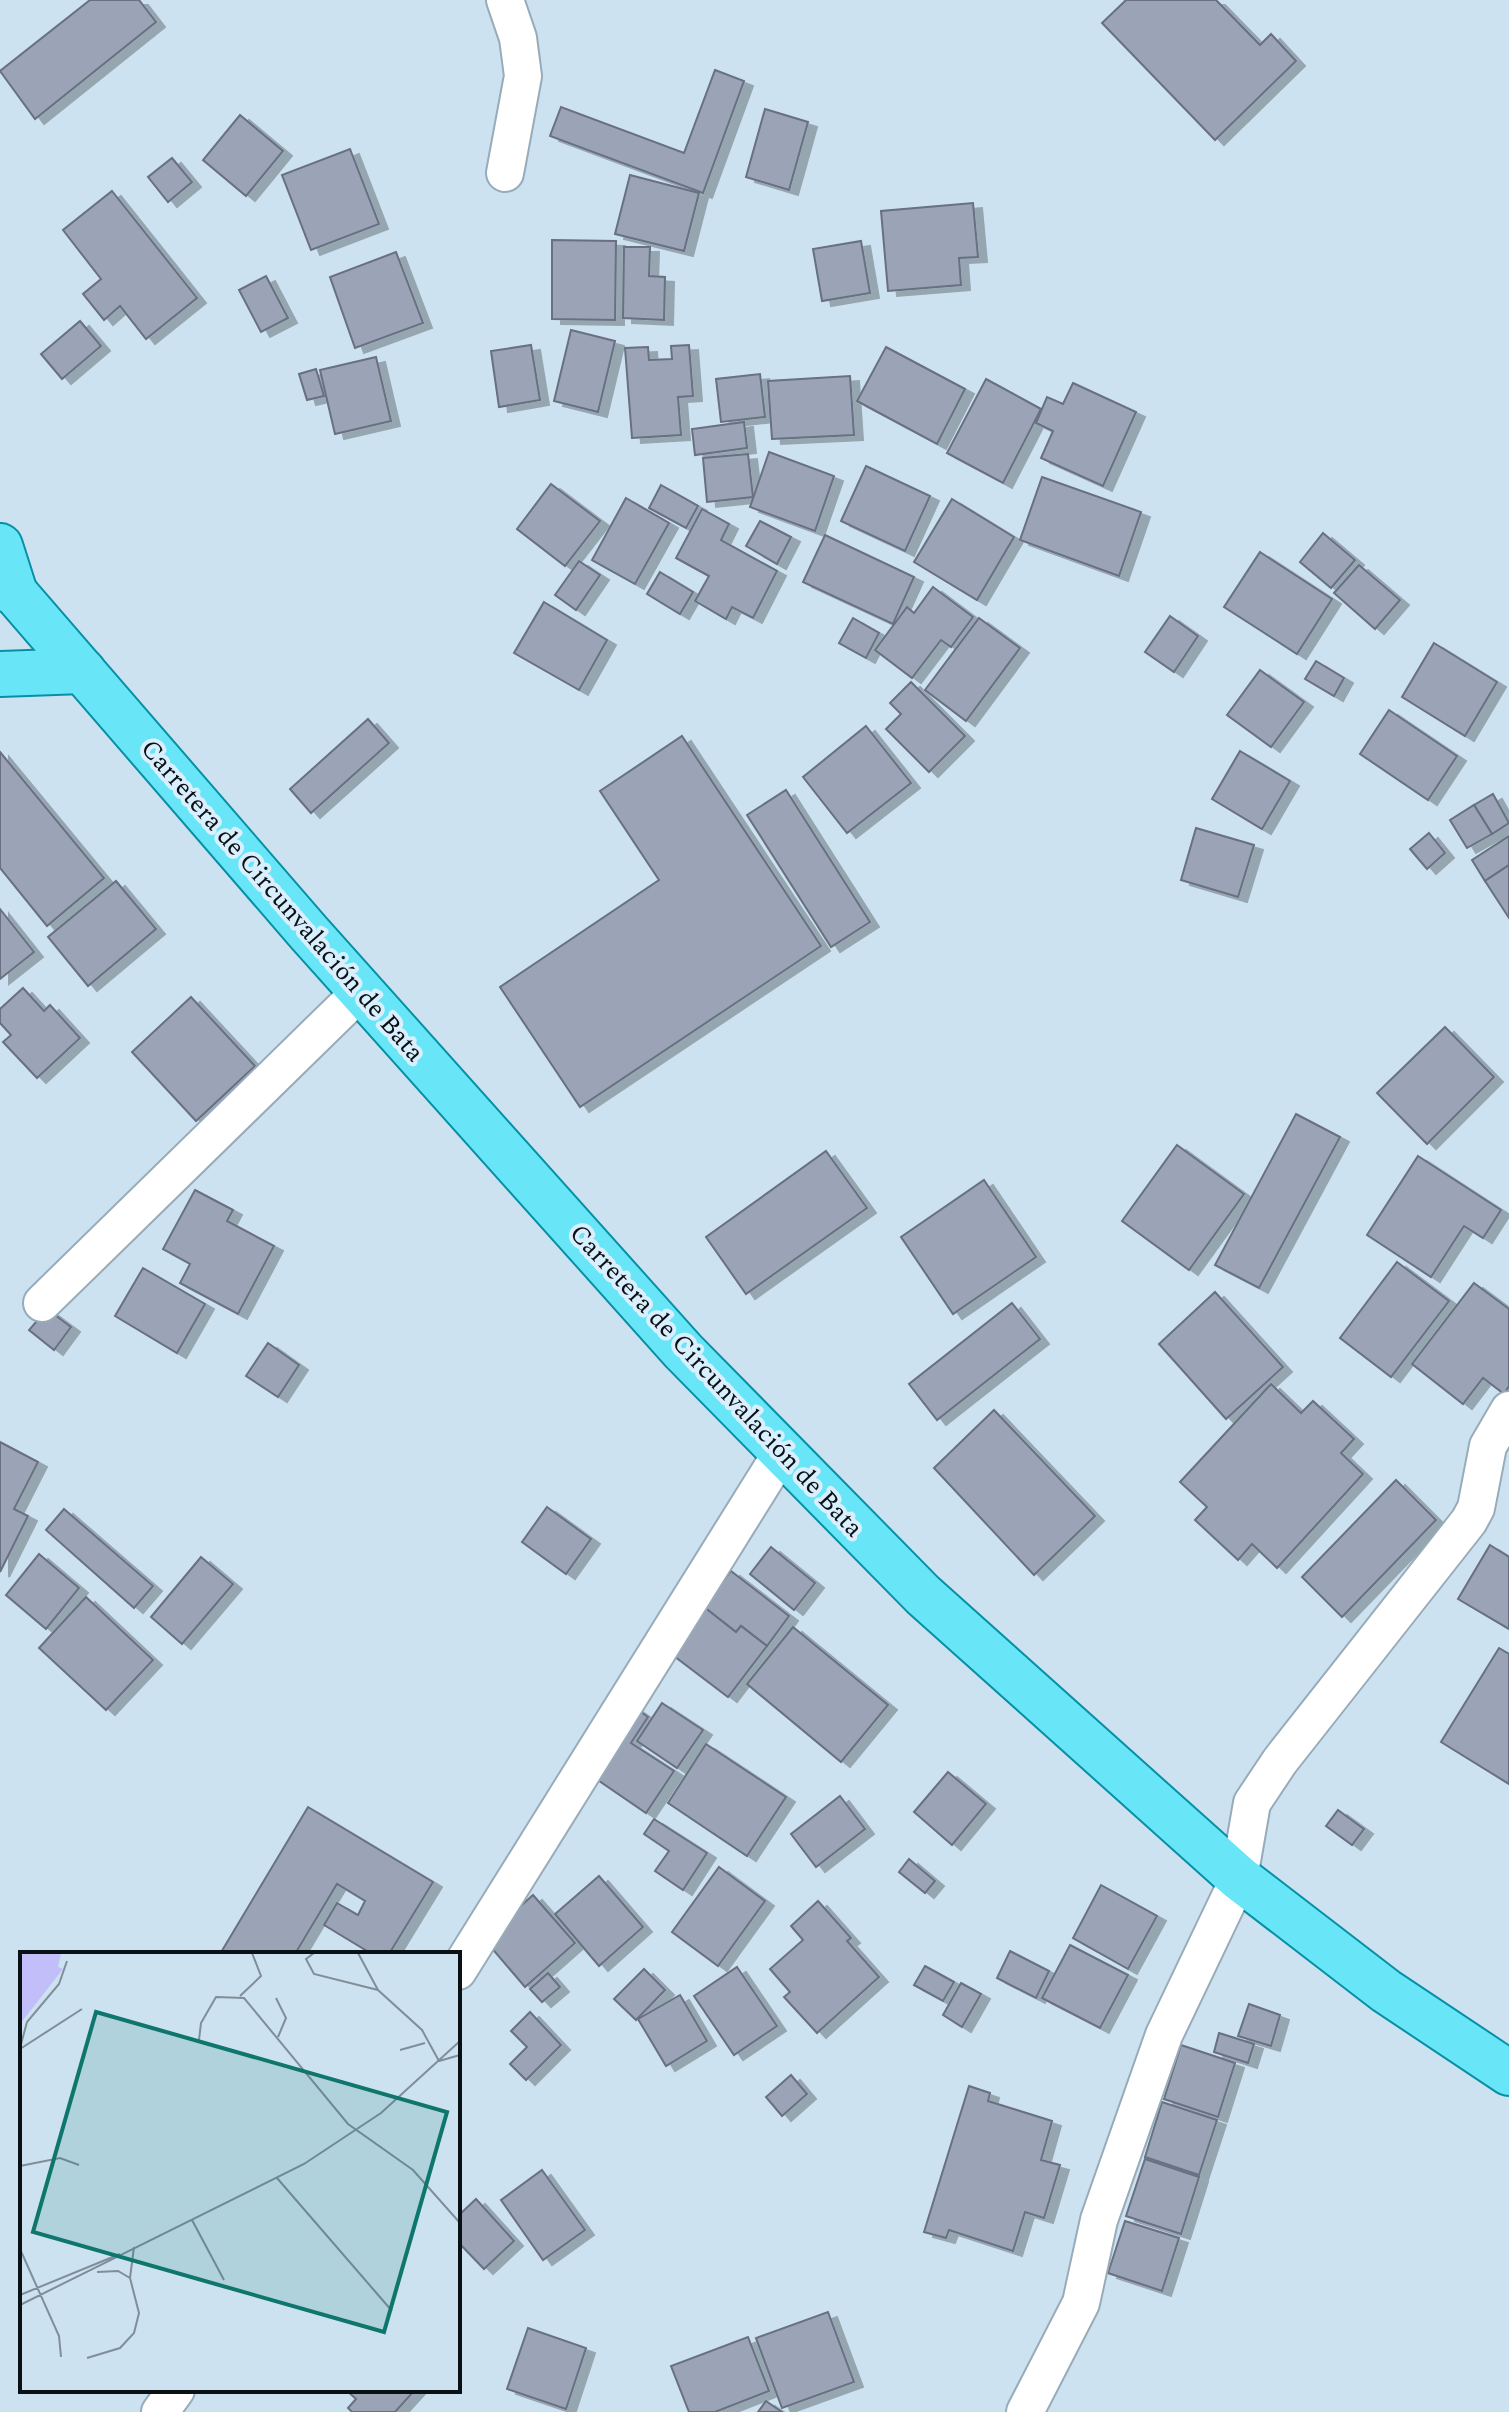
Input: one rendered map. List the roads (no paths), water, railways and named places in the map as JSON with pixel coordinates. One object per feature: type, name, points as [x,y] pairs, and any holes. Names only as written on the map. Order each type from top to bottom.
[{"type":"main road","name":"Carretera de Circunvalación de Bata","points":[[0,546],[8,590],[683,1351],[923,1595],[1239,1878],[1386,1991],[1509,2073]]},
{"type":"main road","points":[[0,674],[83,671]]},
{"type":"street","points":[[505,0],[518,38],[523,76],[505,173]]},
{"type":"street","points":[[42,1303],[361,991]]},
{"type":"street","points":[[1025,2412],[1081,2303],[1099,2220],[1164,2035],[1239,1878],[1252,1803],[1280,1761],[1469,1521],[1476,1508],[1488,1446],[1509,1410]]},
{"type":"street","points":[[460,1968],[782,1452]]},
{"type":"street","points":[[160,2412],[175,2392]]}]
